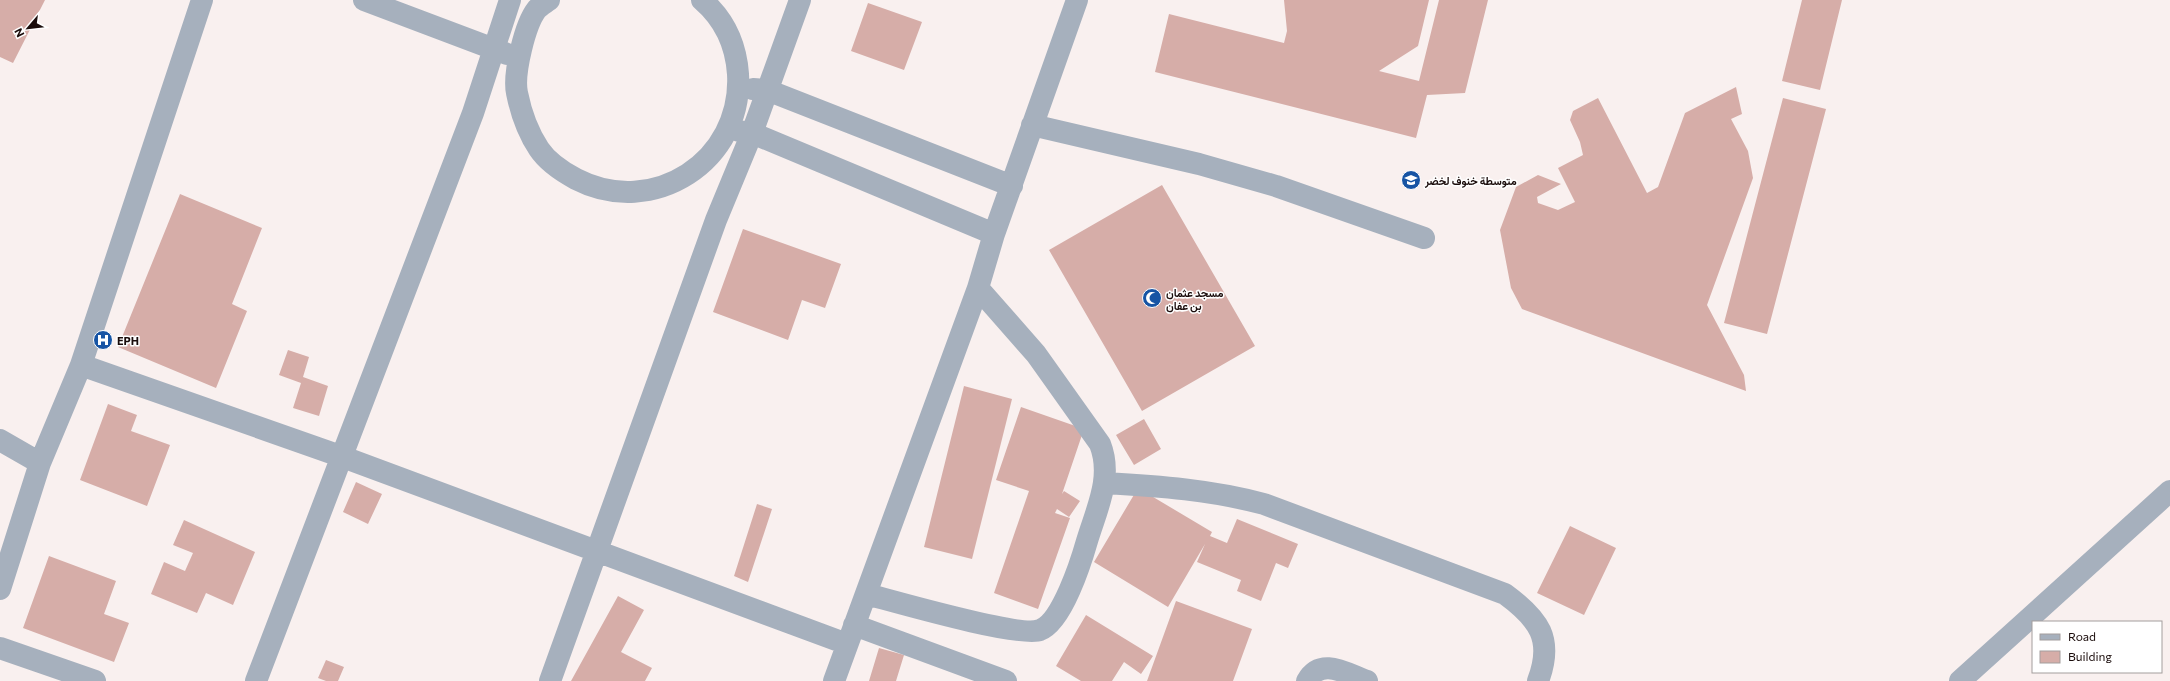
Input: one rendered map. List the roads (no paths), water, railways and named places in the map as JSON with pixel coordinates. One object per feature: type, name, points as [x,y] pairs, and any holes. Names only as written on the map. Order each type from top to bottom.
[{"type":"street","points":[[0,589],[40,463],[81,365],[202,0]]},
{"type":"street","points":[[364,0],[518,58]]},
{"type":"street","points":[[256,681],[343,457],[473,113],[510,0]]},
{"type":"street","points":[[516,0],[543,5],[518,58],[516,90],[524,122],[540,150],[563,172],[592,187],[624,193],[656,189],[685,177],[710,156],[728,129],[735,109],[738,88],[737,59],[727,31],[711,8],[702,0]]},
{"type":"street","points":[[550,681],[716,220],[752,134],[800,0]]},
{"type":"street","points":[[834,681],[978,288],[994,234],[1077,0]]},
{"type":"street","points":[[738,88],[767,90],[1012,186]]},
{"type":"street","points":[[1032,125],[1199,164],[1276,186],[1424,238]]},
{"type":"street","points":[[728,129],[752,134],[994,234]]},
{"type":"street","points":[[866,594],[967,620],[1022,631],[1040,630],[1053,620],[1075,579],[1105,483],[1105,457],[1100,444],[1036,354],[978,288]]},
{"type":"street","points":[[81,365],[343,457],[596,552],[851,635],[1006,681]]},
{"type":"street","points":[[0,440],[40,463]]},
{"type":"street","points":[[1105,483],[1170,486],[1232,495],[1264,504],[1505,594],[1532,615],[1540,628],[1543,640],[1544,661],[1538,681]]},
{"type":"street","points":[[1960,681],[2170,491]]},
{"type":"street","points":[[0,648],[95,681]]},
{"type":"street","points":[[1307,681],[1314,671],[1328,667],[1367,681]]},
{"type":"place","name":"متوسطة خنوف لخضر","points":[[1411,180]]},
{"type":"place","name":"مسجد عثمان بن عفان","points":[[1152,298]]},
{"type":"place","name":"EPH","points":[[103,340]]}]
